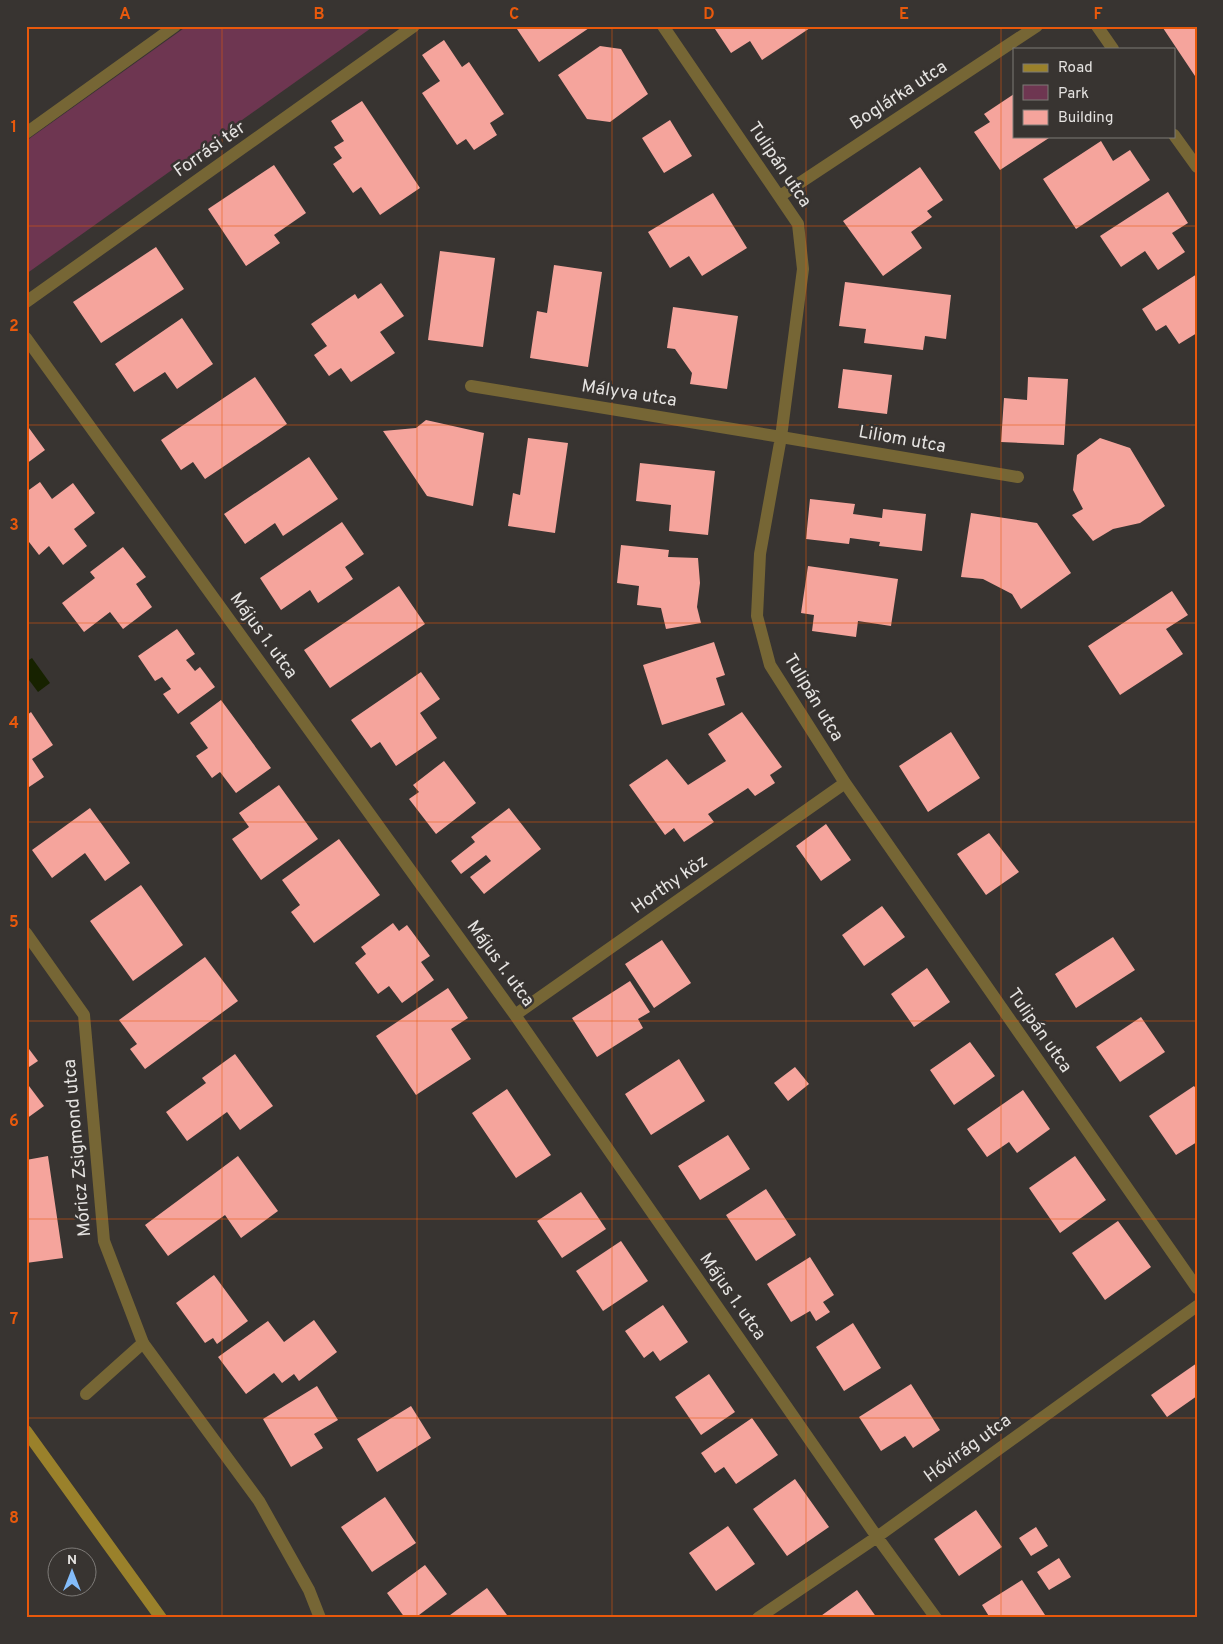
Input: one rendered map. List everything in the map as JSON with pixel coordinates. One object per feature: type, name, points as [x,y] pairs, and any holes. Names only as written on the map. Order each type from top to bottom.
[{"type":"main road","points":[[26,1430],[161,1618]]},
{"type":"street","points":[[26,133],[175,26]]},
{"type":"street","name":"Forrási tér","points":[[26,302],[414,26]]},
{"type":"street","name":"Tulipán utca","points":[[662,26],[798,224],[803,269],[780,437],[760,554],[757,616],[770,665],[845,783],[1197,1288]]},
{"type":"street","name":"Boglárka utca","points":[[780,196],[1037,26]]},
{"type":"street","points":[[1097,26],[1112,48]]},
{"type":"street","points":[[1176,138],[1197,167]]},
{"type":"street","name":"Május 1. utca","points":[[26,338],[515,1015],[877,1537],[936,1618]]},
{"type":"street","name":"Mályva utca","points":[[471,386],[780,437]]},
{"type":"street","name":"Liliom utca","points":[[780,437],[1018,478]]},
{"type":"street","name":"Horthy köz","points":[[515,1015],[845,783]]},
{"type":"street","name":"Móricz Zsigmond utca","points":[[26,932],[84,1016],[104,1241],[143,1343],[258,1501],[309,1590],[320,1618]]},
{"type":"street","name":"Hóvirág utca","points":[[758,1618],[877,1537],[1197,1306]]},
{"type":"street","points":[[86,1394],[143,1343]]},
{"type":"green space","points":[[187,26],[374,26],[26,274],[26,141]]},
{"type":"shaded area","points":[[32,658],[50,683],[38,692],[26,676],[26,662]]},
{"type":"building","points":[[515,26],[592,26],[539,62]]},
{"type":"building","points":[[713,26],[813,26],[762,60],[750,41],[731,53]]},
{"type":"building","points":[[1166,26],[1197,26],[1197,75],[1195,76],[1163,28]]},
{"type":"building","points":[[444,40],[462,67],[469,62],[504,114],[490,123],[497,135],[474,150],[466,139],[457,145],[422,93],[440,81],[422,55]]},
{"type":"building","points":[[600,46],[621,49],[648,94],[610,122],[587,119],[558,75]]},
{"type":"building","points":[[1013,95],[1013,138],[1049,138],[1000,170],[974,132],[990,122],[984,114]]},
{"type":"building","points":[[362,101],[420,188],[380,215],[361,187],[353,193],[333,164],[342,158],[334,147],[344,141],[331,121]]},
{"type":"building","points":[[670,120],[692,156],[664,173],[642,138]]},
{"type":"building","points":[[1101,141],[1113,161],[1130,150],[1150,180],[1076,229],[1043,179]]},
{"type":"building","points":[[274,165],[306,213],[274,235],[280,243],[246,266],[208,209]]},
{"type":"building","points":[[920,167],[943,200],[927,211],[932,217],[911,232],[922,248],[883,276],[843,221]]},
{"type":"building","points":[[1168,192],[1188,223],[1172,233],[1185,252],[1158,270],[1145,251],[1121,267],[1100,236]]},
{"type":"building","points":[[713,193],[747,248],[702,276],[689,256],[670,268],[648,232]]},
{"type":"building","points":[[156,247],[184,289],[101,343],[73,302]]},
{"type":"building","points":[[440,251],[495,258],[483,347],[428,340]]},
{"type":"building","points":[[554,265],[602,272],[588,367],[530,358],[537,311],[547,313]]},
{"type":"building","points":[[1197,274],[1197,333],[1179,344],[1166,325],[1156,331],[1142,309]]},
{"type":"building","points":[[845,282],[951,295],[946,339],[925,336],[923,350],[864,343],[866,329],[839,326]]},
{"type":"building","points":[[381,283],[404,316],[380,332],[395,353],[351,382],[341,368],[329,376],[314,355],[327,346],[311,324],[355,294],[358,299]]},
{"type":"building","points":[[673,307],[738,316],[727,389],[690,384],[692,373],[675,349],[667,348]]},
{"type":"building","points":[[182,318],[213,364],[177,389],[165,372],[134,392],[115,364]]},
{"type":"building","points":[[843,369],[892,375],[887,414],[838,408]]},
{"type":"building","points":[[255,377],[287,424],[205,479],[193,462],[181,470],[161,440]]},
{"type":"building","points":[[1028,377],[1068,379],[1064,445],[1001,442],[1004,398],[1027,400]]},
{"type":"building","points":[[426,420],[484,433],[473,506],[427,496],[383,431],[416,428]]},
{"type":"building","points":[[26,424],[45,450],[26,464]]},
{"type":"building","points":[[528,438],[568,443],[555,533],[508,526],[513,493],[520,495]]},
{"type":"building","points":[[1100,438],[1130,448],[1165,506],[1140,523],[1113,529],[1093,541],[1072,515],[1083,509],[1073,490],[1077,455]]},
{"type":"building","points":[[309,457],[338,499],[283,536],[275,523],[245,544],[224,514]]},
{"type":"building","points":[[640,463],[715,471],[708,535],[669,531],[671,505],[636,501]]},
{"type":"building","points":[[40,482],[52,499],[73,483],[95,513],[74,529],[87,546],[63,565],[49,546],[39,555],[26,538],[26,492]]},
{"type":"building","points":[[810,499],[855,504],[853,514],[882,518],[883,509],[926,514],[922,551],[879,546],[880,542],[850,538],[849,544],[806,539]]},
{"type":"building","points":[[971,513],[1037,523],[1071,573],[1021,609],[1012,594],[983,579],[961,577]]},
{"type":"building","points":[[342,522],[364,554],[345,567],[353,579],[318,603],[310,590],[281,610],[260,578]]},
{"type":"building","points":[[621,545],[669,550],[668,557],[698,558],[700,583],[697,607],[701,623],[666,629],[661,608],[637,605],[639,586],[617,583]]},
{"type":"building","points":[[123,547],[146,577],[136,584],[152,607],[123,629],[110,612],[84,632],[62,603],[95,578],[90,572]]},
{"type":"building","points":[[808,566],[898,579],[891,626],[858,621],[856,637],[812,631],[814,615],[801,613]]},
{"type":"building","points":[[399,586],[425,624],[330,688],[304,650]]},
{"type":"building","points":[[1172,591],[1188,615],[1166,629],[1183,654],[1120,695],[1088,646]]},
{"type":"building","points":[[177,629],[195,654],[186,660],[195,671],[200,667],[215,687],[178,714],[163,694],[171,689],[162,677],[155,681],[138,656]]},
{"type":"building","points":[[714,642],[725,675],[716,678],[725,705],[662,725],[643,665]]},
{"type":"building","points":[[421,672],[440,699],[420,713],[437,738],[396,766],[380,742],[371,748],[351,720]]},
{"type":"building","points":[[221,700],[271,768],[236,793],[220,772],[212,778],[196,756],[208,748],[190,723]]},
{"type":"building","points":[[31,712],[53,745],[32,759],[44,777],[26,789],[26,716]]},
{"type":"building","points":[[742,712],[782,767],[770,775],[775,783],[755,796],[748,788],[708,814],[714,822],[684,842],[674,828],[665,835],[629,785],[667,759],[688,785],[726,761],[708,734]]},
{"type":"building","points":[[951,732],[980,778],[928,812],[899,766]]},
{"type":"building","points":[[444,761],[476,803],[436,834],[409,799],[419,792],[413,785]]},
{"type":"building","points":[[279,785],[318,839],[261,880],[232,839],[249,827],[239,813]]},
{"type":"building","points":[[90,808],[130,863],[105,881],[85,853],[52,878],[32,850]]},
{"type":"building","points":[[509,808],[541,849],[484,894],[470,877],[491,861],[486,855],[461,874],[451,861],[475,842],[471,837]]},
{"type":"building","points":[[826,824],[851,860],[821,881],[796,846]]},
{"type":"building","points":[[989,833],[1019,872],[986,895],[957,854]]},
{"type":"building","points":[[339,839],[380,895],[314,943],[291,912],[300,905],[282,880]]},
{"type":"building","points":[[141,885],[183,945],[133,981],[90,921]]},
{"type":"building","points":[[882,906],[905,937],[864,966],[842,935]]},
{"type":"building","points":[[393,923],[399,931],[407,925],[430,956],[421,962],[434,980],[402,1003],[389,986],[378,994],[355,963],[366,954],[361,947]]},
{"type":"building","points":[[1113,937],[1135,970],[1076,1008],[1055,974]]},
{"type":"building","points":[[662,940],[691,983],[654,1008],[625,964]]},
{"type":"building","points":[[205,957],[238,1001],[145,1069],[130,1049],[137,1044],[119,1020]]},
{"type":"building","points":[[927,968],[950,1002],[914,1027],[891,994]]},
{"type":"building","points":[[630,981],[650,1012],[638,1019],[643,1028],[597,1057],[572,1018]]},
{"type":"building","points":[[448,988],[468,1018],[451,1029],[471,1059],[416,1095],[376,1036]]},
{"type":"building","points":[[1141,1017],[1165,1052],[1120,1082],[1096,1047]]},
{"type":"building","points":[[970,1042],[995,1076],[954,1105],[930,1070]]},
{"type":"building","points":[[26,1045],[38,1061],[26,1069]]},
{"type":"building","points":[[235,1054],[273,1106],[240,1130],[227,1112],[187,1141],[166,1112],[206,1083],[202,1078]]},
{"type":"building","points":[[679,1059],[705,1101],[651,1135],[625,1094]]},
{"type":"building","points":[[795,1067],[809,1084],[788,1101],[774,1083]]},
{"type":"building","points":[[26,1082],[44,1106],[26,1119]]},
{"type":"building","points":[[1194,1086],[1197,1090],[1197,1142],[1176,1155],[1149,1116]]},
{"type":"building","points":[[507,1089],[551,1155],[516,1178],[472,1113]]},
{"type":"building","points":[[1023,1090],[1050,1129],[1017,1153],[1009,1142],[987,1157],[967,1129]]},
{"type":"building","points":[[728,1135],[750,1169],[700,1200],[678,1166]]},
{"type":"building","points":[[48,1156],[63,1258],[26,1263],[26,1160]]},
{"type":"building","points":[[238,1156],[278,1211],[241,1238],[225,1215],[168,1256],[145,1225]]},
{"type":"building","points":[[1075,1156],[1106,1200],[1060,1233],[1029,1188]]},
{"type":"building","points":[[766,1189],[796,1235],[756,1261],[726,1215]]},
{"type":"building","points":[[581,1192],[606,1229],[562,1258],[537,1221]]},
{"type":"building","points":[[1118,1221],[1151,1267],[1105,1300],[1072,1253]]},
{"type":"building","points":[[621,1241],[648,1281],[603,1311],[576,1271]]},
{"type":"building","points":[[810,1257],[834,1295],[823,1302],[830,1312],[816,1321],[810,1311],[791,1322],[767,1284]]},
{"type":"building","points":[[214,1275],[248,1321],[217,1344],[213,1338],[205,1343],[176,1303]]},
{"type":"building","points":[[663,1305],[688,1342],[660,1361],[653,1351],[644,1358],[625,1331]]},
{"type":"building","points":[[314,1320],[337,1352],[299,1381],[294,1374],[282,1383],[274,1373],[246,1394],[218,1357],[268,1321],[284,1342]]},
{"type":"building","points":[[853,1323],[881,1368],[844,1391],[816,1347]]},
{"type":"building","points":[[1197,1363],[1197,1396],[1167,1417],[1151,1395]]},
{"type":"building","points":[[709,1374],[735,1412],[701,1435],[675,1397]]},
{"type":"building","points":[[911,1384],[940,1430],[913,1448],[905,1436],[881,1451],[859,1417]]},
{"type":"building","points":[[317,1386],[338,1420],[314,1434],[323,1448],[291,1467],[263,1419]]},
{"type":"building","points":[[411,1406],[431,1438],[377,1472],[357,1439]]},
{"type":"building","points":[[752,1418],[778,1455],[736,1484],[724,1467],[715,1473],[701,1453]]},
{"type":"building","points":[[795,1479],[829,1527],[787,1556],[753,1509]]},
{"type":"building","points":[[385,1497],[416,1543],[372,1572],[341,1527]]},
{"type":"building","points":[[976,1510],[1002,1547],[959,1576],[934,1539]]},
{"type":"building","points":[[728,1526],[755,1564],[716,1591],[689,1553]]},
{"type":"building","points":[[1036,1527],[1048,1546],[1031,1556],[1019,1538]]},
{"type":"building","points":[[1059,1558],[1071,1577],[1049,1590],[1037,1572]]},
{"type":"building","points":[[425,1565],[447,1594],[415,1618],[405,1618],[387,1593]]},
{"type":"building","points":[[1022,1580],[1047,1618],[990,1618],[982,1605]]},
{"type":"building","points":[[487,1588],[507,1615],[502,1618],[446,1618]]},
{"type":"building","points":[[857,1590],[877,1618],[818,1618]]}]
